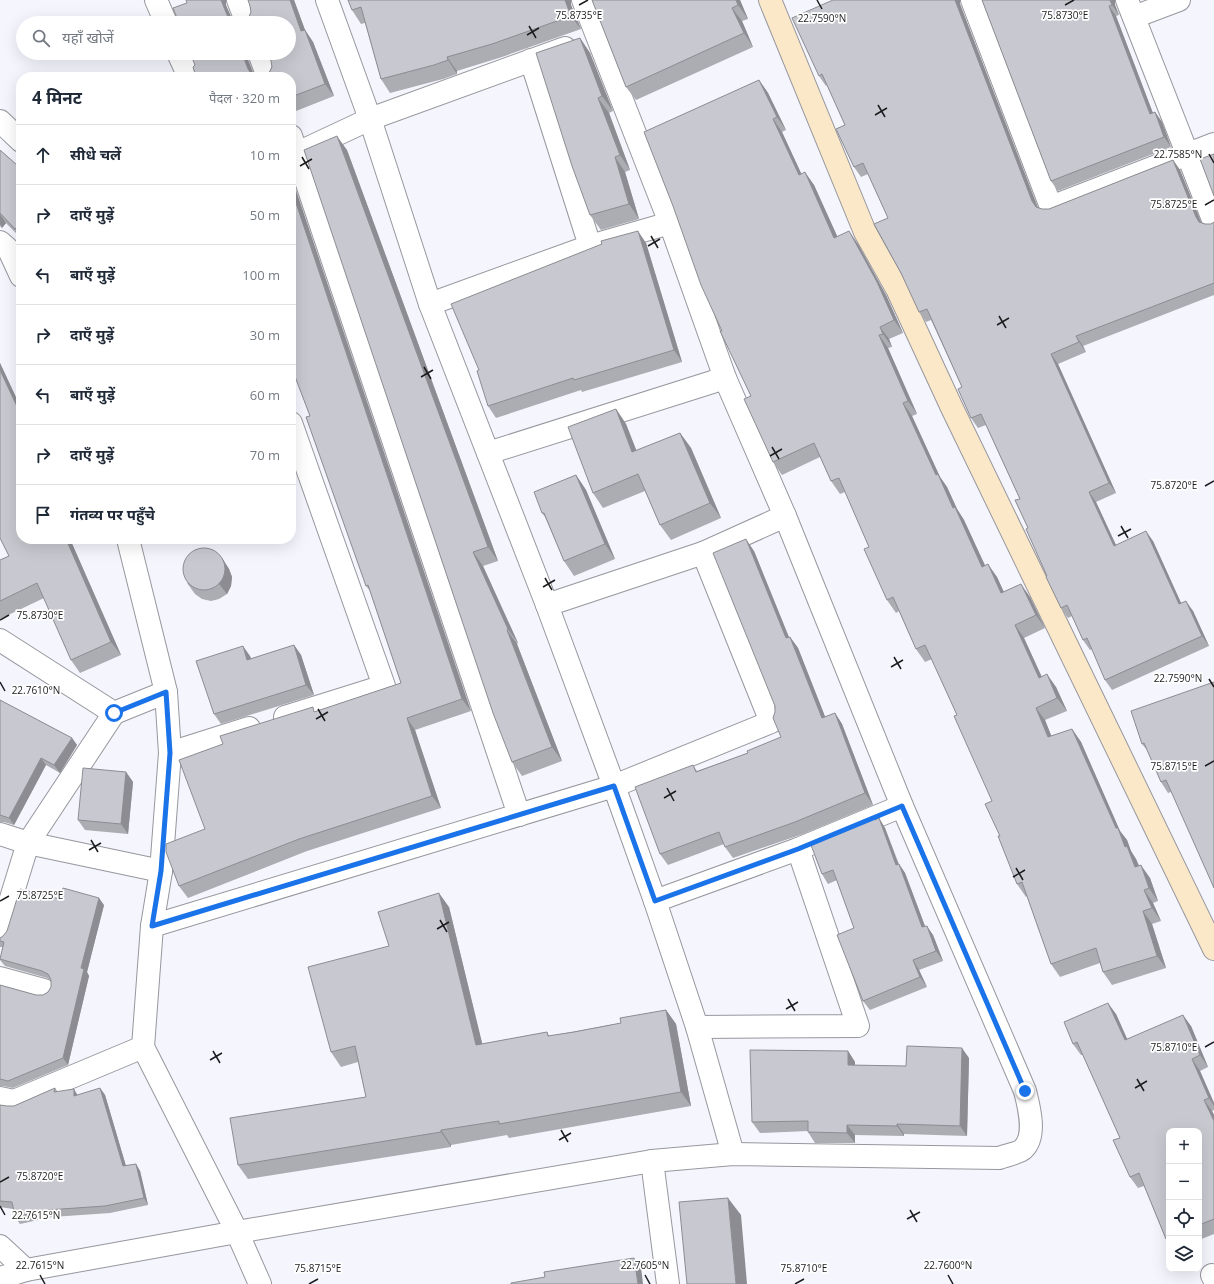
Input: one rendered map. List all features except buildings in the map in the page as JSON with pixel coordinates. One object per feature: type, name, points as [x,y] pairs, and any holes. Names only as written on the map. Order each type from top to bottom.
[{"type":"street","points":[[156,0],[163,16]]},
{"type":"street","points":[[238,0],[244,16]]},
{"type":"street","points":[[327,0],[370,119],[430,304],[547,605],[655,901],[697,1027],[733,1154]]},
{"type":"street","points":[[0,1278],[22,1277],[237,1232],[652,1161],[733,1154],[999,1158],[1022,1150],[1029,1140],[1031,1118],[1025,1091],[902,806],[785,516],[725,378],[670,223],[584,0]]},
{"type":"street","points":[[770,0],[866,232],[897,289],[956,415],[1214,949]]},
{"type":"street","points":[[972,0],[1051,207],[1214,144]]},
{"type":"street","points":[[1180,0],[1131,9],[1214,222]]},
{"type":"street","points":[[296,147],[597,37]]},
{"type":"street","points":[[181,60],[187,72]]},
{"type":"street","points":[[262,60],[266,72]]},
{"type":"street","points":[[531,60],[590,246]]},
{"type":"street","points":[[0,121],[16,136]]},
{"type":"street","points":[[296,157],[519,815]]},
{"type":"street","points":[[430,304],[590,246],[670,223]]},
{"type":"street","points":[[8,249],[16,266]]},
{"type":"street","points":[[488,453],[725,378]]},
{"type":"street","points":[[170,753],[384,686],[296,437]]},
{"type":"street","points":[[547,605],[703,553],[785,516]]},
{"type":"street","points":[[129,544],[166,692],[170,753],[161,871],[152,926],[143,1047],[237,1232],[260,1284]]},
{"type":"street","points":[[152,926],[614,786],[771,722],[703,553]]},
{"type":"street","points":[[0,640],[114,713]]},
{"type":"street","points":[[0,934],[28,843],[114,713],[166,692]]},
{"type":"street","points":[[655,901],[798,849],[902,806]]},
{"type":"street","points":[[0,834],[28,843],[161,871]]},
{"type":"street","points":[[697,1027],[858,1026],[798,849]]},
{"type":"street","points":[[0,978],[44,990]]},
{"type":"street","points":[[0,1098],[14,1101],[143,1047]]},
{"type":"street","points":[[652,1161],[668,1284]]},
{"type":"street","points":[[0,1246],[22,1277]]},
{"type":"route","points":[[114,713],[166,692],[170,753],[161,871],[152,926],[614,786],[655,901],[798,849],[902,806],[1025,1091]]}]
